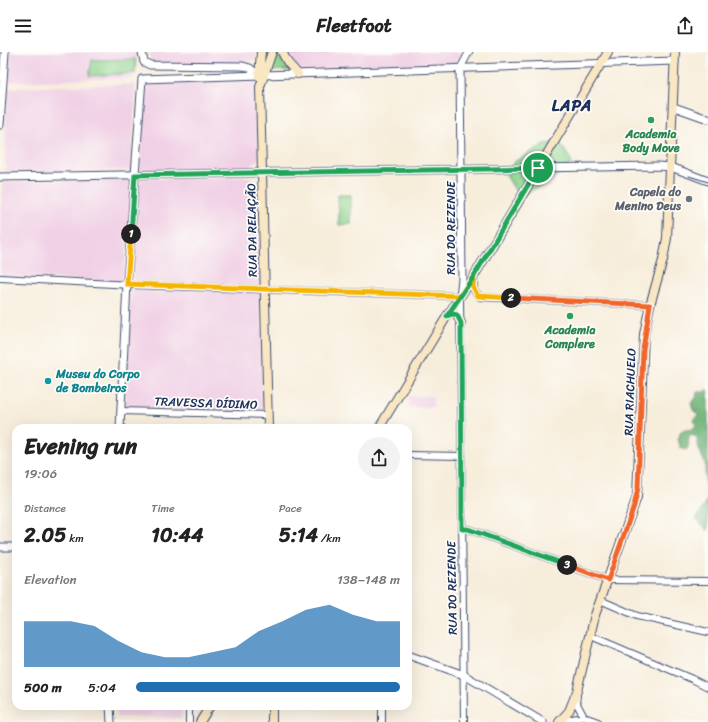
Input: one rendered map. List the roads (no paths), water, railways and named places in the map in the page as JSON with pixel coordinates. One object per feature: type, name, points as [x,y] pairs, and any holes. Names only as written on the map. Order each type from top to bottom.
[{"type":"main road","points":[[261,52],[261,76]]},
{"type":"main road","points":[[261,76],[272,52]]},
{"type":"main road","points":[[282,52],[288,63],[298,74]]},
{"type":"main road","points":[[382,424],[447,316],[474,276],[608,52]]},
{"type":"main road","name":"RUA RIACHUELO","points":[[559,722],[569,711],[577,691],[600,600],[638,492],[643,349],[650,305],[665,253],[674,107],[675,52]]},
{"type":"main road","name":"RUA DA RELAÇÃO","points":[[261,76],[260,92],[268,424]]},
{"type":"main road","points":[[447,316],[453,314],[457,315],[461,323]]},
{"type":"main road","points":[[200,722],[208,710]]},
{"type":"main road","points":[[272,710],[272,722]]},
{"type":"street","points":[[0,125],[5,52]]},
{"type":"street","points":[[142,52],[143,60],[150,65],[243,66],[250,68],[261,76]]},
{"type":"street","points":[[460,69],[469,52]]},
{"type":"street","points":[[120,424],[127,284],[142,79],[601,65],[675,61]]},
{"type":"street","name":"RUA DO REZENDE","points":[[460,69],[462,169],[460,296],[464,722]]},
{"type":"street","points":[[674,107],[708,119]]},
{"type":"street","points":[[0,177],[671,167],[708,181]]},
{"type":"street","points":[[474,276],[474,290],[480,297],[650,305]]},
{"type":"street","points":[[0,278],[127,284],[265,288],[376,294],[460,296]]},
{"type":"street","name":"TRAVESSA DÍDIMO","points":[[121,411],[267,415]]},
{"type":"street","points":[[412,455],[462,456]]},
{"type":"street","points":[[462,529],[468,529],[608,580],[708,581]]},
{"type":"street","points":[[0,547],[12,548]]},
{"type":"street","points":[[600,600],[637,616],[708,632]]},
{"type":"street","points":[[591,636],[685,675],[708,687]]},
{"type":"street","points":[[412,656],[464,675],[543,722]]},
{"type":"street","points":[[577,691],[576,702],[584,717]]},
{"type":"street","points":[[110,710],[111,722]]},
{"type":"street","points":[[189,722],[190,710]]},
{"type":"street","points":[[382,710],[382,722]]},
{"type":"street","points":[[559,722],[584,717],[598,722]]},
{"type":"tram line","points":[[689,176],[708,182]]},
{"type":"place","name":"Academia Body Move","points":[[651,120]]},
{"type":"place","name":"Capela do Menino Deus","points":[[689,199]]},
{"type":"place","name":"Academia Complere","points":[[570,316]]},
{"type":"place","name":"Museu do Corpo de Bombeiros","points":[[48,381]]},
{"type":"district","name":"LAPA","points":[[572,105]]}]
